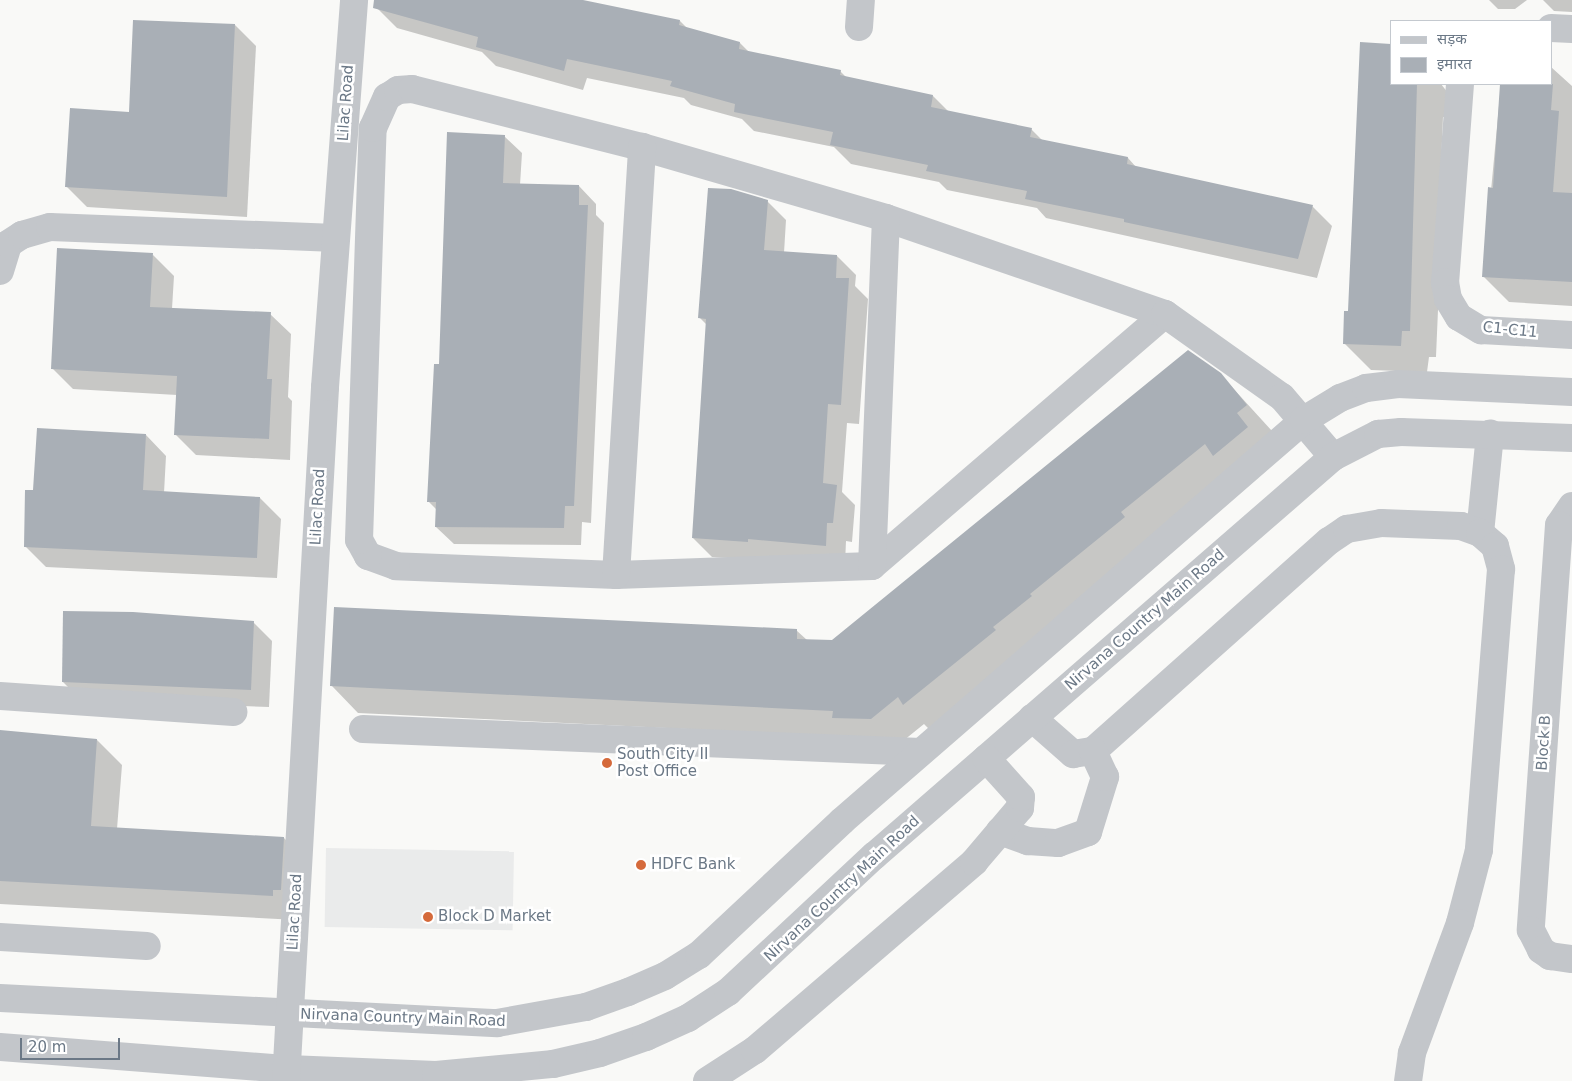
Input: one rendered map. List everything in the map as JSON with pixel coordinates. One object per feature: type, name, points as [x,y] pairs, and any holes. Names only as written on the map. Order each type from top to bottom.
[{"type":"street","name":"Lilac Road","points":[[287,1075],[289,1015],[336,238],[354,0]]},
{"type":"street","points":[[1552,28],[1572,29]]},
{"type":"street","name":"C1-C11","points":[[1460,85],[1445,282],[1448,300],[1459,317],[1481,330],[1572,335]]},
{"type":"street","points":[[1165,314],[872,566],[616,575],[396,566],[368,556],[359,540],[373,128],[388,97],[398,90],[412,89],[642,147],[886,218],[1165,314],[1282,397],[1304,420],[1333,457]]},
{"type":"street","points":[[616,575],[642,147]]},
{"type":"street","points":[[872,566],[886,218]]},
{"type":"street","points":[[0,271],[8,244],[22,235],[50,227],[336,238]]},
{"type":"street","name":"Nirvana Country Main Road","points":[[0,998],[289,1015],[497,1023],[586,1007],[628,992],[665,976],[699,954],[921,752],[1304,420],[1340,398],[1366,388],[1398,384],[1572,392]]},
{"type":"street","name":"Nirvana Country Main Road","points":[[0,1047],[287,1075],[436,1075],[535,1066],[600,1053],[688,1018],[728,992],[763,962],[874,856],[1333,457],[1378,434],[1425,431],[1572,438]]},
{"type":"street","points":[[1480,533],[1490,434]]},
{"type":"street","name":"Block B","points":[[1572,506],[1559,525],[1531,930],[1541,950],[1550,956],[1572,959]]},
{"type":"street","points":[[1032,718],[1073,754],[1093,751],[1328,541],[1347,528],[1382,523],[1461,526],[1480,533],[1495,546],[1501,570],[1479,850],[1460,922],[1419,1030],[1408,1081]]},
{"type":"street","points":[[0,696],[233,712]]},
{"type":"street","points":[[363,729],[921,752]]},
{"type":"street","points":[[1000,831],[1028,841],[1058,843],[1088,832],[1105,777],[1093,751]]},
{"type":"street","points":[[707,1081],[724,1072],[770,1037],[974,862],[1020,808],[1021,796],[986,758]]},
{"type":"street","points":[[0,938],[147,946]]},
{"type":"shaded area","name":"Block D Market","points":[[326,848],[514,851],[513,930],[325,927]]},
{"type":"building","points":[[374,0],[583,0],[680,20],[679,25],[740,42],[739,49],[841,70],[840,75],[933,95],[931,107],[1032,128],[1030,137],[1128,157],[1127,164],[1313,205],[1298,259],[1124,222],[1124,219],[1025,199],[1027,191],[926,171],[928,165],[830,145],[833,132],[734,112],[735,104],[670,86],[672,81],[567,59],[564,71],[476,47],[478,37],[373,8]]},
{"type":"building","points":[[133,20],[235,24],[227,197],[65,187],[70,108],[129,112]]},
{"type":"building","points":[[1360,42],[1390,44],[1390,85],[1417,85],[1410,331],[1402,331],[1401,346],[1343,344],[1344,311],[1348,311]]},
{"type":"building","points":[[1553,84],[1551,110],[1559,111],[1553,192],[1572,193],[1572,282],[1482,277],[1488,187],[1493,188],[1500,85]]},
{"type":"building","points":[[447,132],[505,135],[503,183],[579,185],[579,205],[588,205],[574,506],[565,506],[564,528],[435,527],[436,502],[427,502],[434,364],[439,364]]},
{"type":"building","points":[[708,188],[731,189],[768,200],[764,250],[837,255],[836,278],[849,278],[841,405],[828,404],[823,483],[837,485],[833,523],[827,523],[826,546],[748,539],[748,542],[692,538],[706,319],[698,318]]},
{"type":"building","points":[[57,248],[153,253],[150,307],[271,312],[267,379],[272,379],[269,439],[174,435],[177,376],[51,369]]},
{"type":"building","points":[[1188,350],[1221,373],[1247,405],[1237,413],[1248,427],[1213,456],[1205,444],[1121,512],[1125,517],[1030,594],[1032,596],[993,627],[996,630],[903,705],[898,697],[871,719],[832,718],[833,711],[330,686],[334,607],[797,629],[797,639],[832,640]]},
{"type":"building","points":[[37,428],[146,434],[143,490],[260,497],[257,558],[24,547],[25,490],[33,490]]},
{"type":"building","points":[[63,611],[133,612],[254,621],[251,690],[62,682]]},
{"type":"building","points":[[0,730],[97,739],[91,826],[284,837],[281,890],[273,890],[273,896],[0,881]]},
{"type":"place","name":"South City II Post Office","points":[[607,763]]},
{"type":"place","name":"HDFC Bank","points":[[641,865]]},
{"type":"place","name":"Block D Market","points":[[428,917]]}]
